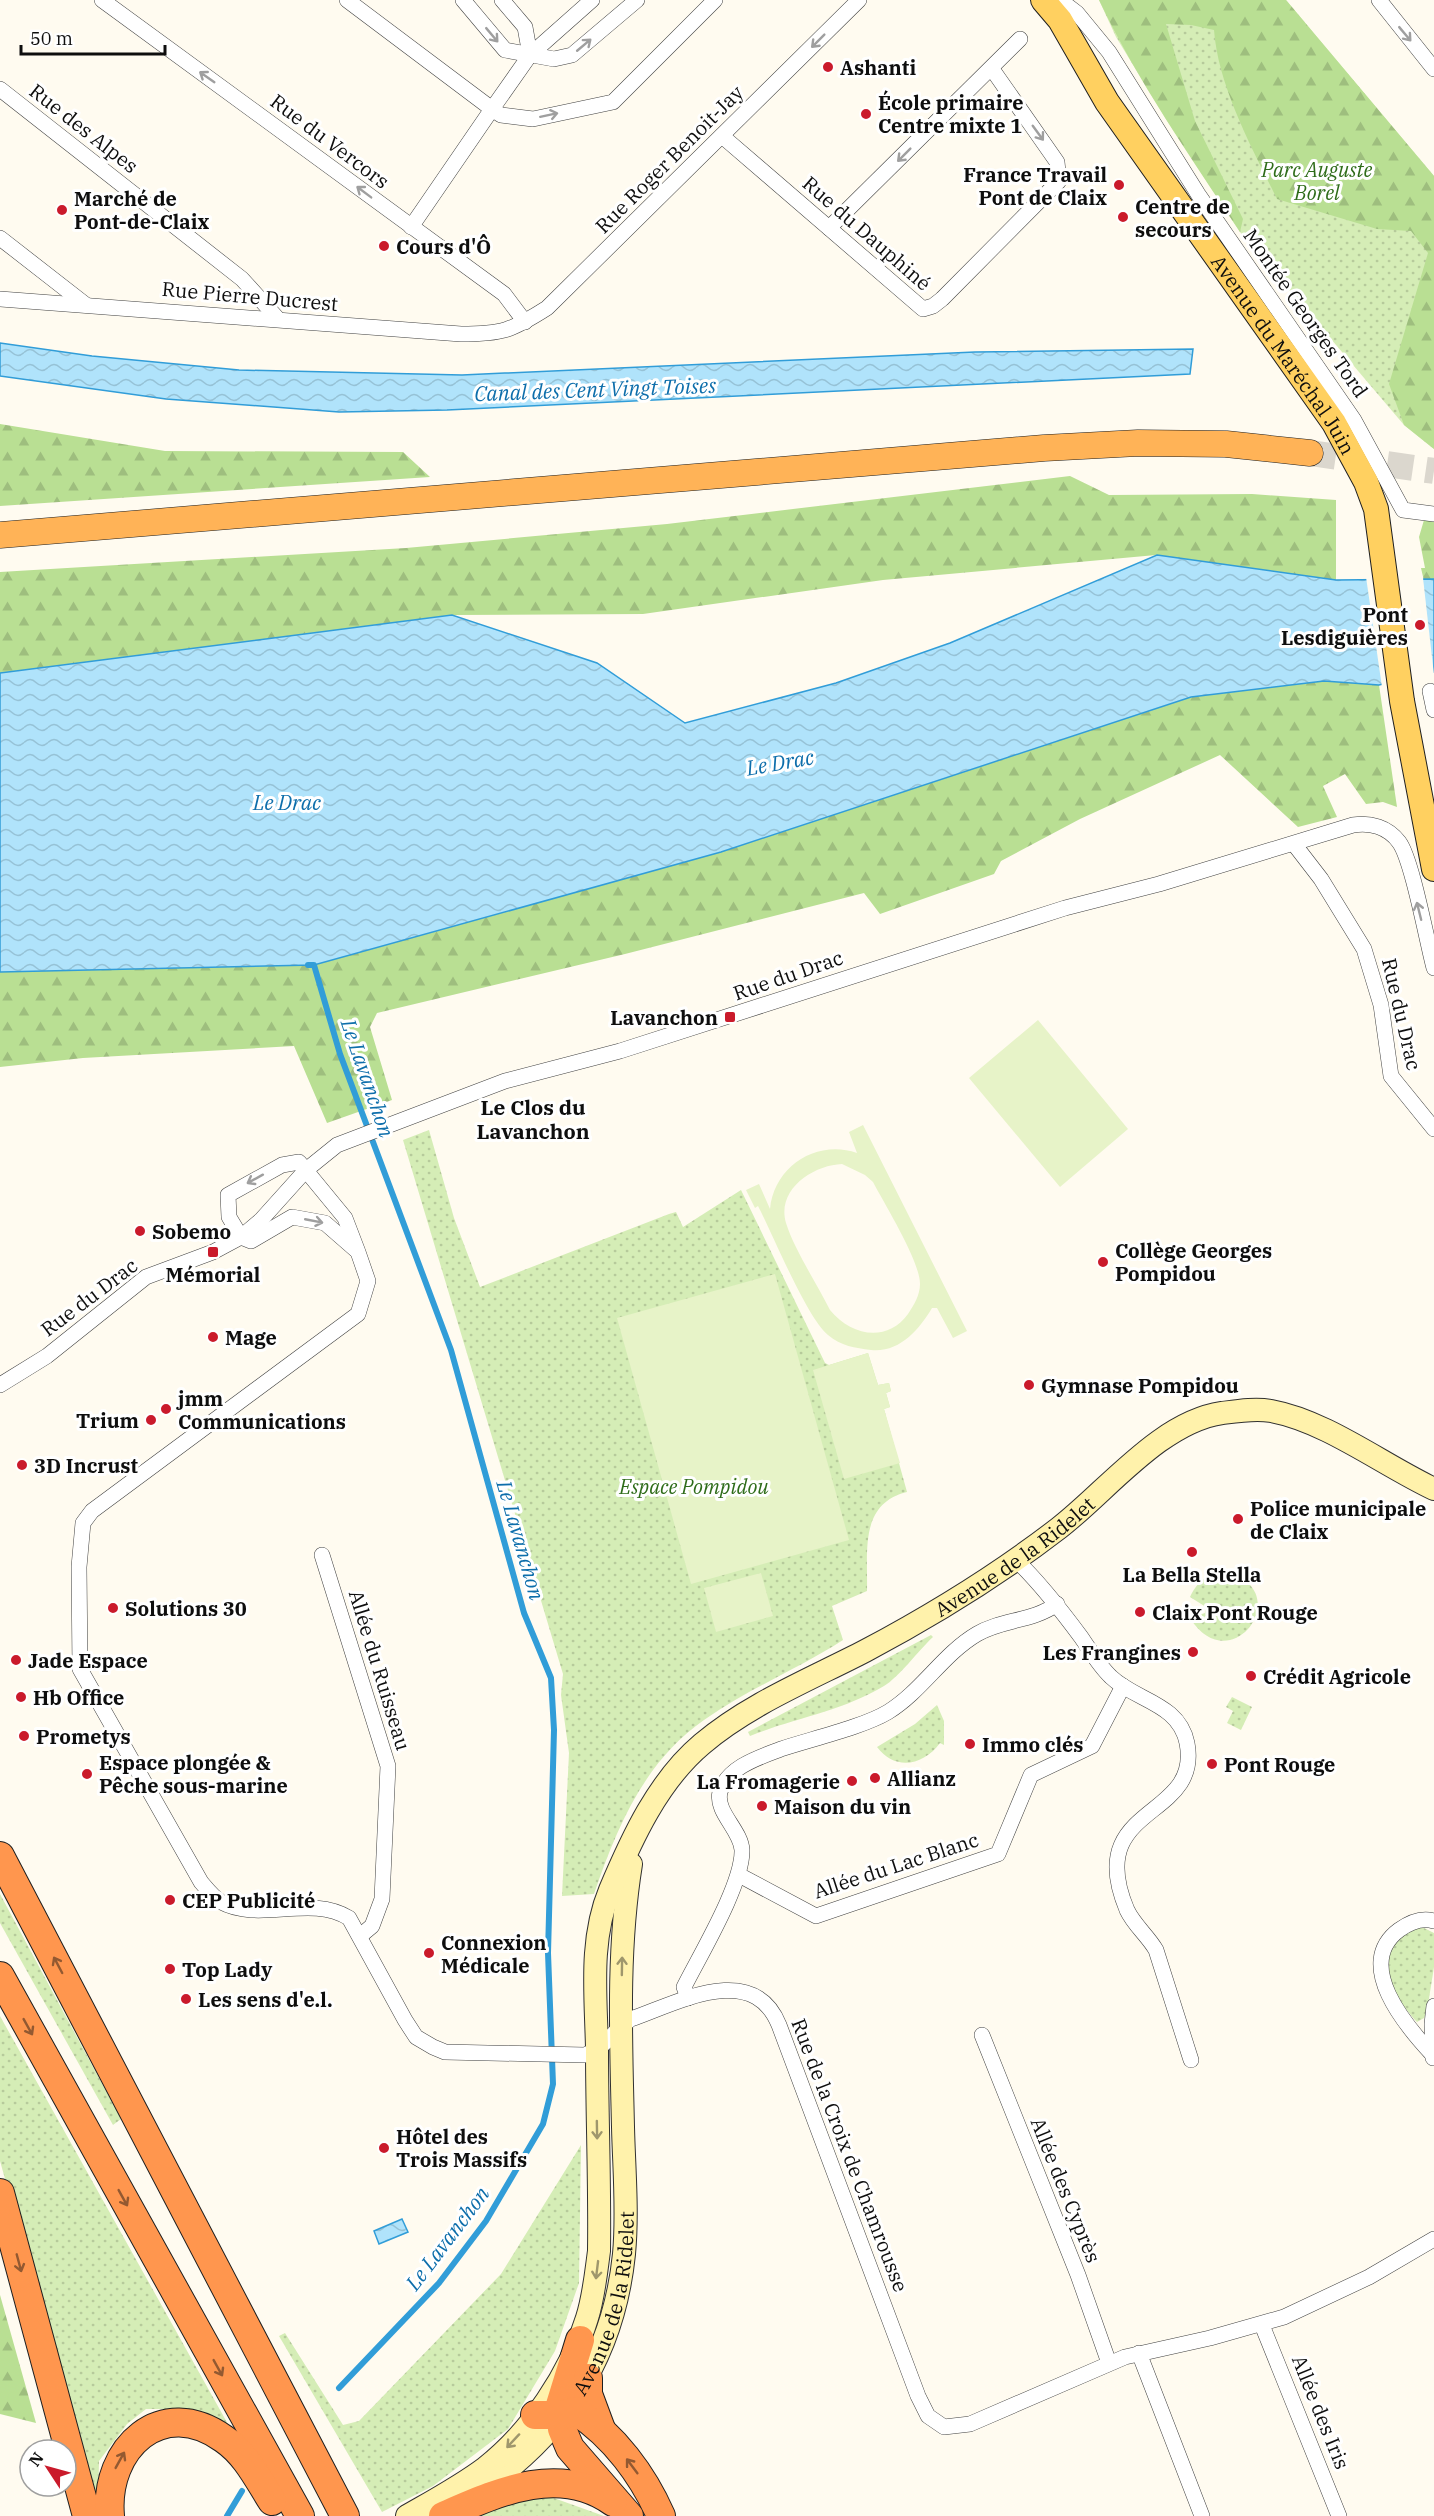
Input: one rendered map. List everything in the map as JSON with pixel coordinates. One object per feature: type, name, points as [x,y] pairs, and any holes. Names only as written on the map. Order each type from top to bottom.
[{"type":"highway","points":[[0,534],[1044,448],[1138,443],[1226,444],[1310,453]]},
{"type":"highway","points":[[0,1856],[96,2035],[345,2516]]},
{"type":"highway","points":[[0,1976],[300,2516]]},
{"type":"highway","points":[[96,2035],[366,2516]]},
{"type":"highway","points":[[0,2193],[87,2516]]},
{"type":"highway","points":[[549,2415],[560,2405],[579,2340]]},
{"type":"highway","points":[[588,2378],[588,2394],[601,2429]]},
{"type":"highway","points":[[549,2415],[576,2411],[601,2429],[643,2481],[661,2516]]},
{"type":"highway","points":[[549,2415],[562,2429],[570,2448],[628,2515]]},
{"type":"highway","points":[[110,2516],[112,2477],[129,2445],[158,2427],[180,2424],[191,2424],[214,2433],[236,2449],[283,2516]]},
{"type":"highway","points":[[437,2512],[514,2487],[551,2483],[585,2488],[611,2500],[628,2515]]},
{"type":"main road","name":"Avenue du Maréchal Juin","points":[[1045,0],[1060,20],[1107,102],[1334,423],[1366,482],[1376,509],[1402,700],[1434,869]]},
{"type":"main road","name":"Avenue de la Ridelet","points":[[579,2340],[594,2292],[599,2251],[596,1978],[600,1926],[608,1894],[635,1838],[663,1788],[683,1762],[723,1729],[944,1608],[1062,1526],[1166,1437],[1215,1414],[1262,1410],[1282,1414],[1340,1438],[1433,1488]]},
{"type":"main road","name":"Avenue de la Ridelet","points":[[406,2516],[437,2512],[492,2482],[522,2458],[549,2415],[588,2378],[613,2316],[624,2252],[622,1931],[635,1838]]},
{"type":"main road","points":[[597,2052],[611,2061],[622,2078]]},
{"type":"street","name":"Rue du Vercors","points":[[102,0],[504,294],[525,322]]},
{"type":"street","points":[[347,0],[492,110],[501,115],[533,119],[613,102],[715,0]]},
{"type":"street","points":[[463,0],[505,50],[554,59],[572,55],[637,0]]},
{"type":"street","points":[[502,0],[525,27],[530,55]]},
{"type":"street","points":[[411,227],[530,55],[592,0]]},
{"type":"street","name":"Rue Roger Benoit-Jay","points":[[497,334],[525,322],[547,308],[860,0]]},
{"type":"street","name":"Montée Georges Tord","points":[[1060,0],[1077,13],[1109,52],[1198,195],[1354,420],[1403,510],[1434,514]]},
{"type":"street","points":[[1379,0],[1434,69]]},
{"type":"street","points":[[829,228],[1020,39]]},
{"type":"street","name":"Rue du Dauphiné","points":[[722,136],[923,309],[933,306],[942,299],[1059,181],[1057,162],[992,69]]},
{"type":"street","name":"Rue des Alpes","points":[[0,89],[242,279],[278,319]]},
{"type":"street","points":[[0,238],[86,305]]},
{"type":"street","name":"Rue Pierre Ducrest","points":[[0,298],[461,334],[497,334]]},
{"type":"street","points":[[1430,691],[1434,710]]},
{"type":"street","name":"Rue du Drac","points":[[0,1385],[47,1356],[146,1277],[213,1252],[241,1237],[261,1220],[306,1170],[337,1145],[505,1081],[620,1051],[1065,908],[1362,824],[1380,827],[1400,843],[1434,968]]},
{"type":"street","name":"Rue du Drac","points":[[1294,844],[1321,879],[1364,949],[1381,1005],[1391,1077],[1434,1130]]},
{"type":"street","points":[[358,1252],[325,1223],[292,1217],[252,1241],[241,1237],[229,1217],[228,1195],[282,1165],[299,1162],[345,1218],[358,1252],[368,1281],[358,1314],[92,1511],[83,1523],[79,1568],[82,1676],[110,1718],[201,1882],[222,1903],[244,1910],[303,1907],[337,1911],[349,1918],[416,2037],[446,2052],[569,2054],[597,2052],[621,2025]]},
{"type":"street","name":"Allée du Ruisseau","points":[[322,1555],[388,1766],[382,1899],[372,1926],[360,1936]]},
{"type":"street","points":[[1016,1560],[1057,1604],[1110,1676],[1172,1714],[1187,1744],[1184,1781],[1176,1791],[1132,1827],[1120,1846],[1116,1868],[1128,1912],[1147,1934],[1156,1950],[1191,2060]]},
{"type":"street","points":[[688,1998],[684,1987],[739,1875],[742,1849],[735,1829],[720,1802],[720,1792],[726,1782],[743,1766],[771,1753],[888,1712],[972,1637],[994,1627],[1028,1620],[1057,1604]]},
{"type":"street","name":"Allée du Lac Blanc","points":[[739,1875],[816,1916],[998,1854],[1031,1775],[1092,1746],[1123,1686]]},
{"type":"street","points":[[1433,2057],[1396,2009],[1386,1991],[1382,1968],[1385,1950],[1395,1934],[1420,1919],[1434,1920]]},
{"type":"street","name":"Rue de la Croix de Chamrousse","points":[[621,2025],[712,1990],[742,1991],[761,2000],[777,2018],[918,2396],[928,2416],[944,2427],[970,2424],[1109,2362]]},
{"type":"street","points":[[1433,2057],[1434,2006]]},
{"type":"street","name":"Allée des Cyprès","points":[[982,2035],[1109,2362]]},
{"type":"street","points":[[1109,2362],[1262,2325],[1361,2281],[1434,2239]]},
{"type":"street","name":"Allée des Iris","points":[[1262,2325],[1339,2516]]},
{"type":"street","points":[[1139,2353],[1202,2516]]},
{"type":"green space","name":"Parc Auguste Borel","points":[[1099,0],[1286,0],[1434,176],[1434,449],[1404,425],[1240,232],[1166,119],[1116,37]]},
{"type":"green space","name":"Parc Auguste Borel","points":[[1099,0],[1286,0],[1434,176],[1434,449],[1404,425],[1389,384],[1428,253],[1411,231],[1377,229],[1277,199],[1229,95],[1222,73],[1214,30],[1191,25],[1166,24],[1195,121],[1243,219],[1240,232],[1130,60]]},
{"type":"green space","points":[[0,424],[165,451],[403,452],[430,477],[0,506]]},
{"type":"green space","points":[[1070,476],[1109,495],[1252,494],[1336,500],[1336,580],[1156,555],[883,580],[643,614],[452,615],[0,673],[0,572],[406,548],[667,524]]},
{"type":"green space","points":[[1424,520],[1434,521],[1434,579],[1424,581],[1421,568],[1425,568],[1419,537]]},
{"type":"green space","points":[[1324,681],[1379,685],[1397,807],[1383,802],[1366,804],[1345,774],[1323,786],[1337,817],[1298,827],[1220,755],[1080,819],[1001,861],[994,874],[880,914],[864,893],[625,954],[377,1013],[370,1027],[392,1100],[327,1123],[294,1046],[83,1058],[0,1067],[0,972],[314,965],[721,852],[1191,697]]},
{"type":"green space","points":[[1038,1020],[1128,1129],[1060,1187],[969,1078]]},
{"type":"green space","points":[[863,1125],[967,1331],[953,1338],[937,1308],[932,1308],[914,1332],[899,1344],[891,1348],[871,1350],[848,1346],[833,1339],[810,1312],[758,1206],[755,1208],[746,1190],[759,1184],[770,1209],[773,1194],[780,1181],[788,1169],[800,1160],[813,1153],[827,1150],[857,1153],[849,1132]],"holes":[[[842,1164],[865,1175],[873,1182],[901,1233],[914,1262],[920,1284],[918,1296],[908,1314],[899,1323],[890,1329],[869,1333],[848,1326],[830,1310],[794,1244],[784,1211],[792,1190],[809,1174],[820,1169]]]},
{"type":"green space","name":"Espace Pompidou","points":[[429,1130],[454,1218],[480,1287],[669,1214],[676,1212],[683,1227],[741,1190],[825,1363],[829,1365],[868,1353],[878,1385],[889,1383],[891,1391],[886,1393],[890,1407],[884,1409],[907,1492],[892,1498],[881,1507],[874,1518],[867,1545],[867,1591],[832,1606],[843,1640],[721,1709],[683,1737],[665,1755],[635,1798],[623,1821],[594,1894],[562,1896],[569,1753],[561,1695],[563,1674],[403,1140]]},
{"type":"green space","points":[[775,1274],[849,1540],[691,1584],[617,1318]]},
{"type":"green space","points":[[868,1353],[878,1385],[889,1383],[891,1391],[886,1393],[890,1407],[884,1409],[900,1463],[844,1479],[813,1370]]},
{"type":"green space","points":[[1228,1572],[1248,1583],[1257,1597],[1257,1613],[1250,1627],[1238,1637],[1223,1641],[1206,1635],[1190,1618],[1205,1613],[1206,1607],[1190,1597],[1205,1579],[1215,1574]]},
{"type":"green space","points":[[761,1573],[773,1616],[716,1632],[704,1588]]},
{"type":"green space","points":[[931,1635],[933,1637],[896,1677],[868,1695],[750,1736],[748,1732]]},
{"type":"green space","points":[[1232,1697],[1252,1707],[1241,1730],[1227,1723],[1233,1711],[1226,1707]]},
{"type":"green space","points":[[937,1705],[944,1721],[944,1745],[940,1743],[926,1757],[909,1763],[892,1760],[877,1747],[915,1724]]},
{"type":"green space","points":[[0,1894],[121,2119],[113,2125],[0,1923]]},
{"type":"green space","points":[[1422,1927],[1434,1933],[1434,1967],[1427,2011],[1424,2018],[1417,2022],[1398,1997],[1388,1969],[1389,1956],[1394,1944],[1405,1934]]},
{"type":"green space","points":[[0,2016],[229,2426],[165,2409],[146,2409],[127,2424],[99,2461],[98,2509],[0,2161]]},
{"type":"green space","points":[[581,2145],[579,2283],[555,2351],[508,2429],[433,2486],[382,2512],[279,2336],[285,2333],[343,2425],[359,2421],[501,2274]]},
{"type":"green space","points":[[0,2295],[36,2423],[0,2414]]},
{"type":"green space","points":[[537,2492],[604,2516],[477,2516]]},
{"type":"water","name":"Canal des Cent Vingt Toises","points":[[0,343],[92,356],[239,370],[462,375],[975,352],[1193,349],[1190,374],[447,410],[339,412],[166,399],[0,376]]},
{"type":"water","name":"Le Drac","points":[[1157,555],[1336,580],[1434,579],[1434,672],[1379,685],[1324,681],[1191,697],[721,852],[314,965],[0,972],[0,673],[452,615],[597,663],[685,723],[836,683],[950,643]]},
{"type":"water","points":[[402,2219],[408,2232],[379,2244],[374,2231]]},
{"type":"pier","points":[[1366,577],[1423,578],[1434,675],[1382,687]]},
{"type":"waterway","name":"Le Lavanchon","points":[[308,965],[314,965],[340,1054],[451,1350],[524,1613],[551,1678],[554,1730],[548,1953],[553,2084],[543,2124],[486,2221],[439,2283],[339,2388]]},
{"type":"waterway","points":[[227,2516],[242,2491]]},
{"type":"tunnel","points":[[1310,453],[1434,471]]},
{"type":"place","name":"Ashanti","points":[[828,67]]},
{"type":"place","name":"École primaire Centre mixte 1","points":[[866,114]]},
{"type":"place","name":"France Travail Pont de Claix","points":[[1119,185]]},
{"type":"place","name":"Marché de Pont-de-Claix","points":[[62,210]]},
{"type":"place","name":"Centre de secours","points":[[1123,217]]},
{"type":"place","name":"Cours d'Ô","points":[[384,246]]},
{"type":"place","name":"Pont Lesdiguières","points":[[1420,625]]},
{"type":"place","name":"Lavanchon","points":[[730,1017]]},
{"type":"place","name":"Sobemo","points":[[140,1231]]},
{"type":"place","name":"Mémorial","points":[[213,1252]]},
{"type":"place","name":"Collège Georges Pompidou","points":[[1103,1262]]},
{"type":"place","name":"Mage","points":[[213,1337]]},
{"type":"place","name":"Gymnase Pompidou","points":[[1029,1385]]},
{"type":"place","name":"jmm Communications","points":[[166,1409]]},
{"type":"place","name":"Trium","points":[[151,1420]]},
{"type":"place","name":"3D Incrust","points":[[22,1465]]},
{"type":"place","name":"Police municipale de Claix","points":[[1238,1519]]},
{"type":"place","name":"La Bella Stella","points":[[1192,1552]]},
{"type":"place","name":"Solutions 30","points":[[113,1608]]},
{"type":"place","name":"Claix Pont Rouge","points":[[1140,1612]]},
{"type":"place","name":"Les Frangines","points":[[1193,1652]]},
{"type":"place","name":"Jade Espace","points":[[16,1660]]},
{"type":"place","name":"Crédit Agricole","points":[[1251,1676]]},
{"type":"place","name":"Hb Office","points":[[21,1697]]},
{"type":"place","name":"Prometys","points":[[24,1736]]},
{"type":"place","name":"Immo clés","points":[[970,1744]]},
{"type":"place","name":"Pont Rouge","points":[[1212,1764]]},
{"type":"place","name":"Espace plongée & Pêche sous-marine","points":[[87,1774]]},
{"type":"place","name":"Allianz","points":[[875,1778]]},
{"type":"place","name":"La Fromagerie","points":[[852,1781]]},
{"type":"place","name":"Maison du vin","points":[[762,1806]]},
{"type":"place","name":"CEP Publicité","points":[[170,1900]]},
{"type":"place","name":"Connexion Médicale","points":[[429,1953]]},
{"type":"place","name":"Top Lady","points":[[170,1969]]},
{"type":"place","name":"Les sens d'e.l.","points":[[186,1999]]},
{"type":"place","name":"Hôtel des Trois Massifs","points":[[384,2148]]},
{"type":"district","name":"Le Clos du Lavanchon","points":[[533,1119]]}]
